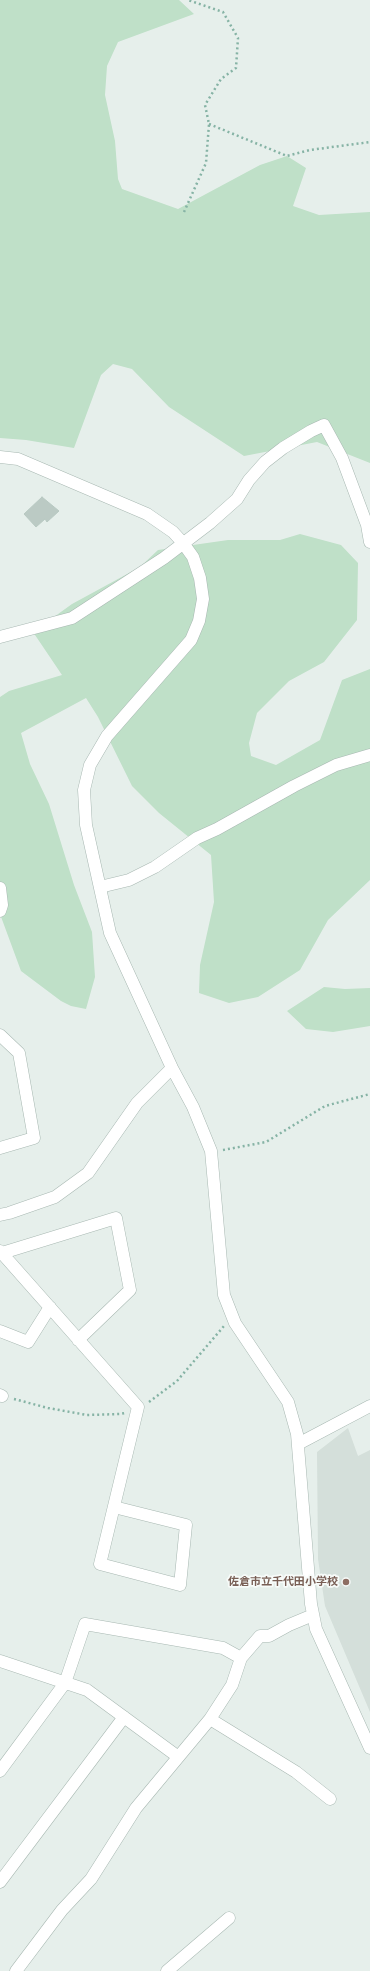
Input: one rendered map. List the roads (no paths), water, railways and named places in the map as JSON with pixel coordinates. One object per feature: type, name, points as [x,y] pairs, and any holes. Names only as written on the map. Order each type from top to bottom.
[{"type":"street","points":[[0,637],[72,618],[164,558],[210,523],[237,499],[249,480],[265,462],[305,434],[324,425],[342,458],[367,525],[370,542]]},
{"type":"street","points":[[0,457],[18,459],[147,514],[173,532],[184,543],[193,557],[200,578],[203,599],[199,621],[191,640],[107,736],[90,765],[84,790],[86,825],[110,933],[172,1068],[193,1107],[211,1151],[224,1295],[235,1323],[288,1402],[298,1444],[311,1604],[316,1629],[370,1748]]},
{"type":"street","points":[[100,887],[129,880],[155,867],[197,838],[217,829],[294,786],[336,765],[370,755]]},
{"type":"street","points":[[0,888],[2,905],[0,911]]},
{"type":"street","points":[[0,1035],[19,1053],[34,1138],[0,1148]]},
{"type":"street","points":[[0,1215],[54,1197],[88,1172],[137,1103],[172,1068]]},
{"type":"street","points":[[78,1340],[130,1290],[116,1218],[1,1252],[78,1340],[138,1407],[100,1564],[180,1585],[186,1525],[114,1507]]},
{"type":"street","points":[[0,1331],[28,1342],[50,1307]]},
{"type":"street","points":[[298,1444],[370,1406]]},
{"type":"street","points":[[16,1971],[62,1910],[91,1878],[136,1808],[177,1756],[210,1719],[232,1685],[241,1658],[260,1636],[269,1636],[289,1625],[313,1615]]},
{"type":"street","points":[[0,1770],[65,1682],[85,1624],[223,1648],[241,1658]]},
{"type":"street","points":[[0,1661],[87,1690],[177,1756]]},
{"type":"street","points":[[0,1882],[124,1717]]},
{"type":"street","points":[[210,1719],[296,1772],[330,1799]]},
{"type":"street","points":[[167,1971],[228,1918]]},
{"type":"place","name":"佐倉市立千代田小学校","points":[[346,1582]]}]
